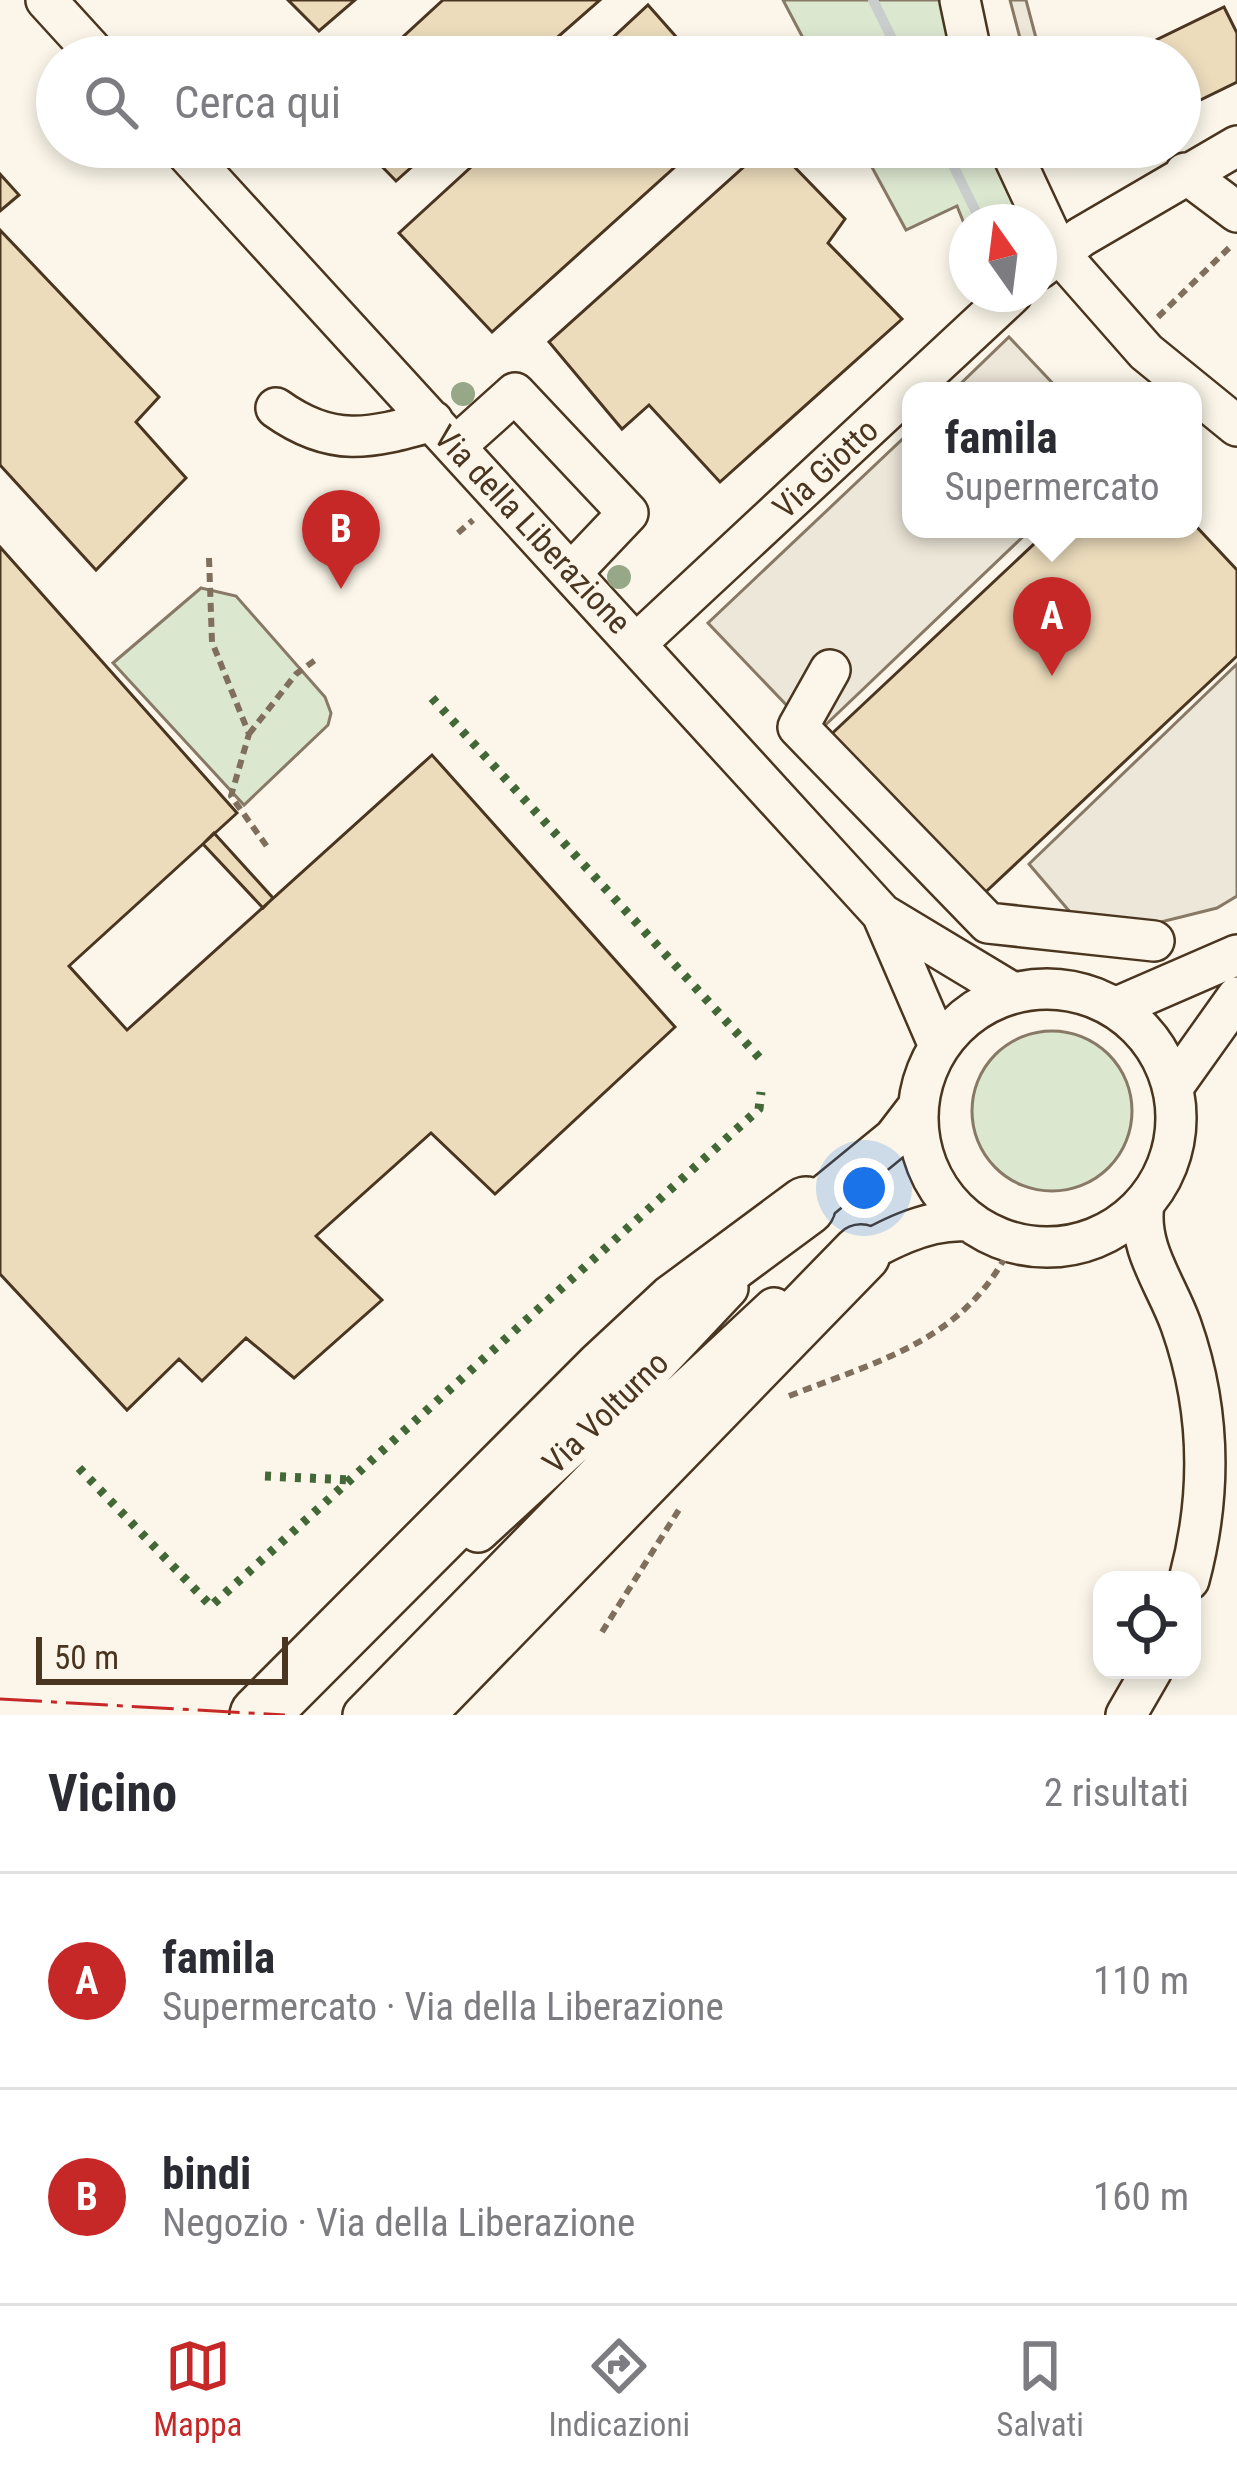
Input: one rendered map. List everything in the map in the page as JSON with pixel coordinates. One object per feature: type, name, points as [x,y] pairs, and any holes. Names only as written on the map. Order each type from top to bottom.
[{"type":"highway","points":[[260,1715],[618,1356],[675,1303],[806,1206]]},
{"type":"highway","points":[[413,1715],[861,1255]]},
{"type":"street","points":[[46,0],[79,36]]},
{"type":"street","points":[[960,0],[968,36]]},
{"type":"street","points":[[1201,165],[1237,146]]},
{"type":"street","name":"Via della Liberazione","points":[[200,168],[882,914],[1013,993]]},
{"type":"street","points":[[1016,168],[1028,204]]},
{"type":"street","points":[[1057,255],[1195,168]]},
{"type":"street","points":[[1185,173],[1237,212]]},
{"type":"street","points":[[1057,269],[1185,382]]},
{"type":"street","name":"Via Giotto","points":[[917,382],[993,312]]},
{"type":"street","points":[[276,408],[309,432],[353,437],[445,434],[515,393],[628,513],[572,572]]},
{"type":"street","name":"Via Giotto","points":[[637,643],[902,396]]},
{"type":"street","points":[[1202,396],[1237,425]]},
{"type":"street","points":[[830,670],[798,727],[988,923],[1154,941]]},
{"type":"street","name":"Via della Liberazione","points":[[882,914],[939,1046]]},
{"type":"street","points":[[1115,1008],[1237,956]]},
{"type":"street","points":[[917,1108],[918,1139],[936,1186],[967,1221],[1013,1242],[1061,1247],[1099,1237],[1144,1204],[1163,1175],[1176,1134],[1173,1088],[1158,1051],[1115,1008],[1078,993],[1044,988],[1013,993]]},
{"type":"street","name":"Via Volturno","points":[[288,1715],[632,1390],[806,1206],[894,1138],[917,1108],[939,1046],[986,1004],[1013,993]]},
{"type":"street","points":[[1173,1088],[1237,997]]},
{"type":"street","points":[[1144,1204],[1141,1222],[1155,1268],[1181,1324],[1205,1430],[1204,1504],[1191,1571]]},
{"type":"street","name":"Via Volturno","points":[[363,1715],[717,1358],[785,1298],[861,1255],[943,1220],[967,1221]]},
{"type":"street","points":[[1099,1237],[1132,1250],[1155,1268]]},
{"type":"street","points":[[1126,1715],[1147,1679]]},
{"type":"path","points":[[1135,340],[1237,240]]},
{"type":"path","points":[[209,558],[212,642],[249,734]]},
{"type":"path","points":[[268,848],[231,796],[249,734],[296,674],[318,658]]},
{"type":"path","points":[[772,1411],[788,1396],[923,1343],[994,1284],[1013,1242]]},
{"type":"path","points":[[602,1632],[688,1496]]},
{"type":"green space","points":[[783,0],[943,0],[954,36],[802,36]]},
{"type":"green space","points":[[872,168],[1000,168],[1016,204],[949,204],[949,210],[906,230]]},
{"type":"green space","points":[[201,588],[236,596],[325,697],[331,713],[328,725],[244,805],[113,663]]},
{"type":"green space","points":[[1052,1031],[1082,1037],[1108,1055],[1126,1081],[1132,1111],[1126,1141],[1108,1167],[1082,1185],[1052,1191],[1022,1185],[996,1167],[978,1141],[972,1111],[978,1081],[996,1055],[1022,1037]]},
{"type":"shaded area","points":[[1010,0],[1026,0],[1035,36],[1019,36]]},
{"type":"shaded area","points":[[1009,337],[1052,382],[962,382]]},
{"type":"shaded area","points":[[902,440],[902,538],[1022,538],[815,735],[708,623]]},
{"type":"shaded area","points":[[1237,664],[1237,896],[1217,908],[1157,923],[1076,919],[1029,864]]},
{"type":"building","points":[[288,0],[355,0],[319,31]]},
{"type":"building","points":[[443,0],[600,0],[559,36],[404,36]]},
{"type":"building","points":[[648,5],[675,36],[615,36]]},
{"type":"building","points":[[1224,7],[1237,33],[1237,82],[1201,100],[1201,36],[1164,36]]},
{"type":"building","points":[[383,168],[411,168],[396,181]]},
{"type":"building","points":[[470,168],[674,168],[492,332],[399,233]]},
{"type":"building","points":[[743,168],[795,168],[845,219],[828,243],[902,319],[720,482],[649,405],[622,429],[549,342]]},
{"type":"building","points":[[0,174],[19,195],[0,211]]},
{"type":"building","points":[[0,230],[159,397],[136,422],[186,478],[96,570],[0,465]]},
{"type":"building","points":[[1202,533],[1237,570],[1237,656],[975,902],[823,742],[1040,538],[1202,538]]},
{"type":"building","points":[[0,547],[237,813],[69,966],[127,1030],[432,755],[675,1027],[495,1194],[431,1133],[316,1236],[382,1300],[294,1378],[246,1338],[202,1381],[179,1359],[127,1410],[0,1274]]},
{"type":"building","points":[[214,833],[273,898],[263,908],[203,844]]},
{"type":"waterway","points":[[873,0],[891,36]]},
{"type":"waterway","points":[[954,168],[972,204]]},
{"type":"hedge","points":[[432,698],[765,1064]]},
{"type":"hedge","points":[[79,1468],[211,1606],[759,1109],[761,1092]]},
{"type":"hedge","points":[[265,1476],[350,1480]]},
{"type":"power","points":[[0,1699],[285,1715]]},
{"type":"place","name":"bindi","points":[[341,589]]},
{"type":"place","name":"famila","points":[[1052,676]]}]
